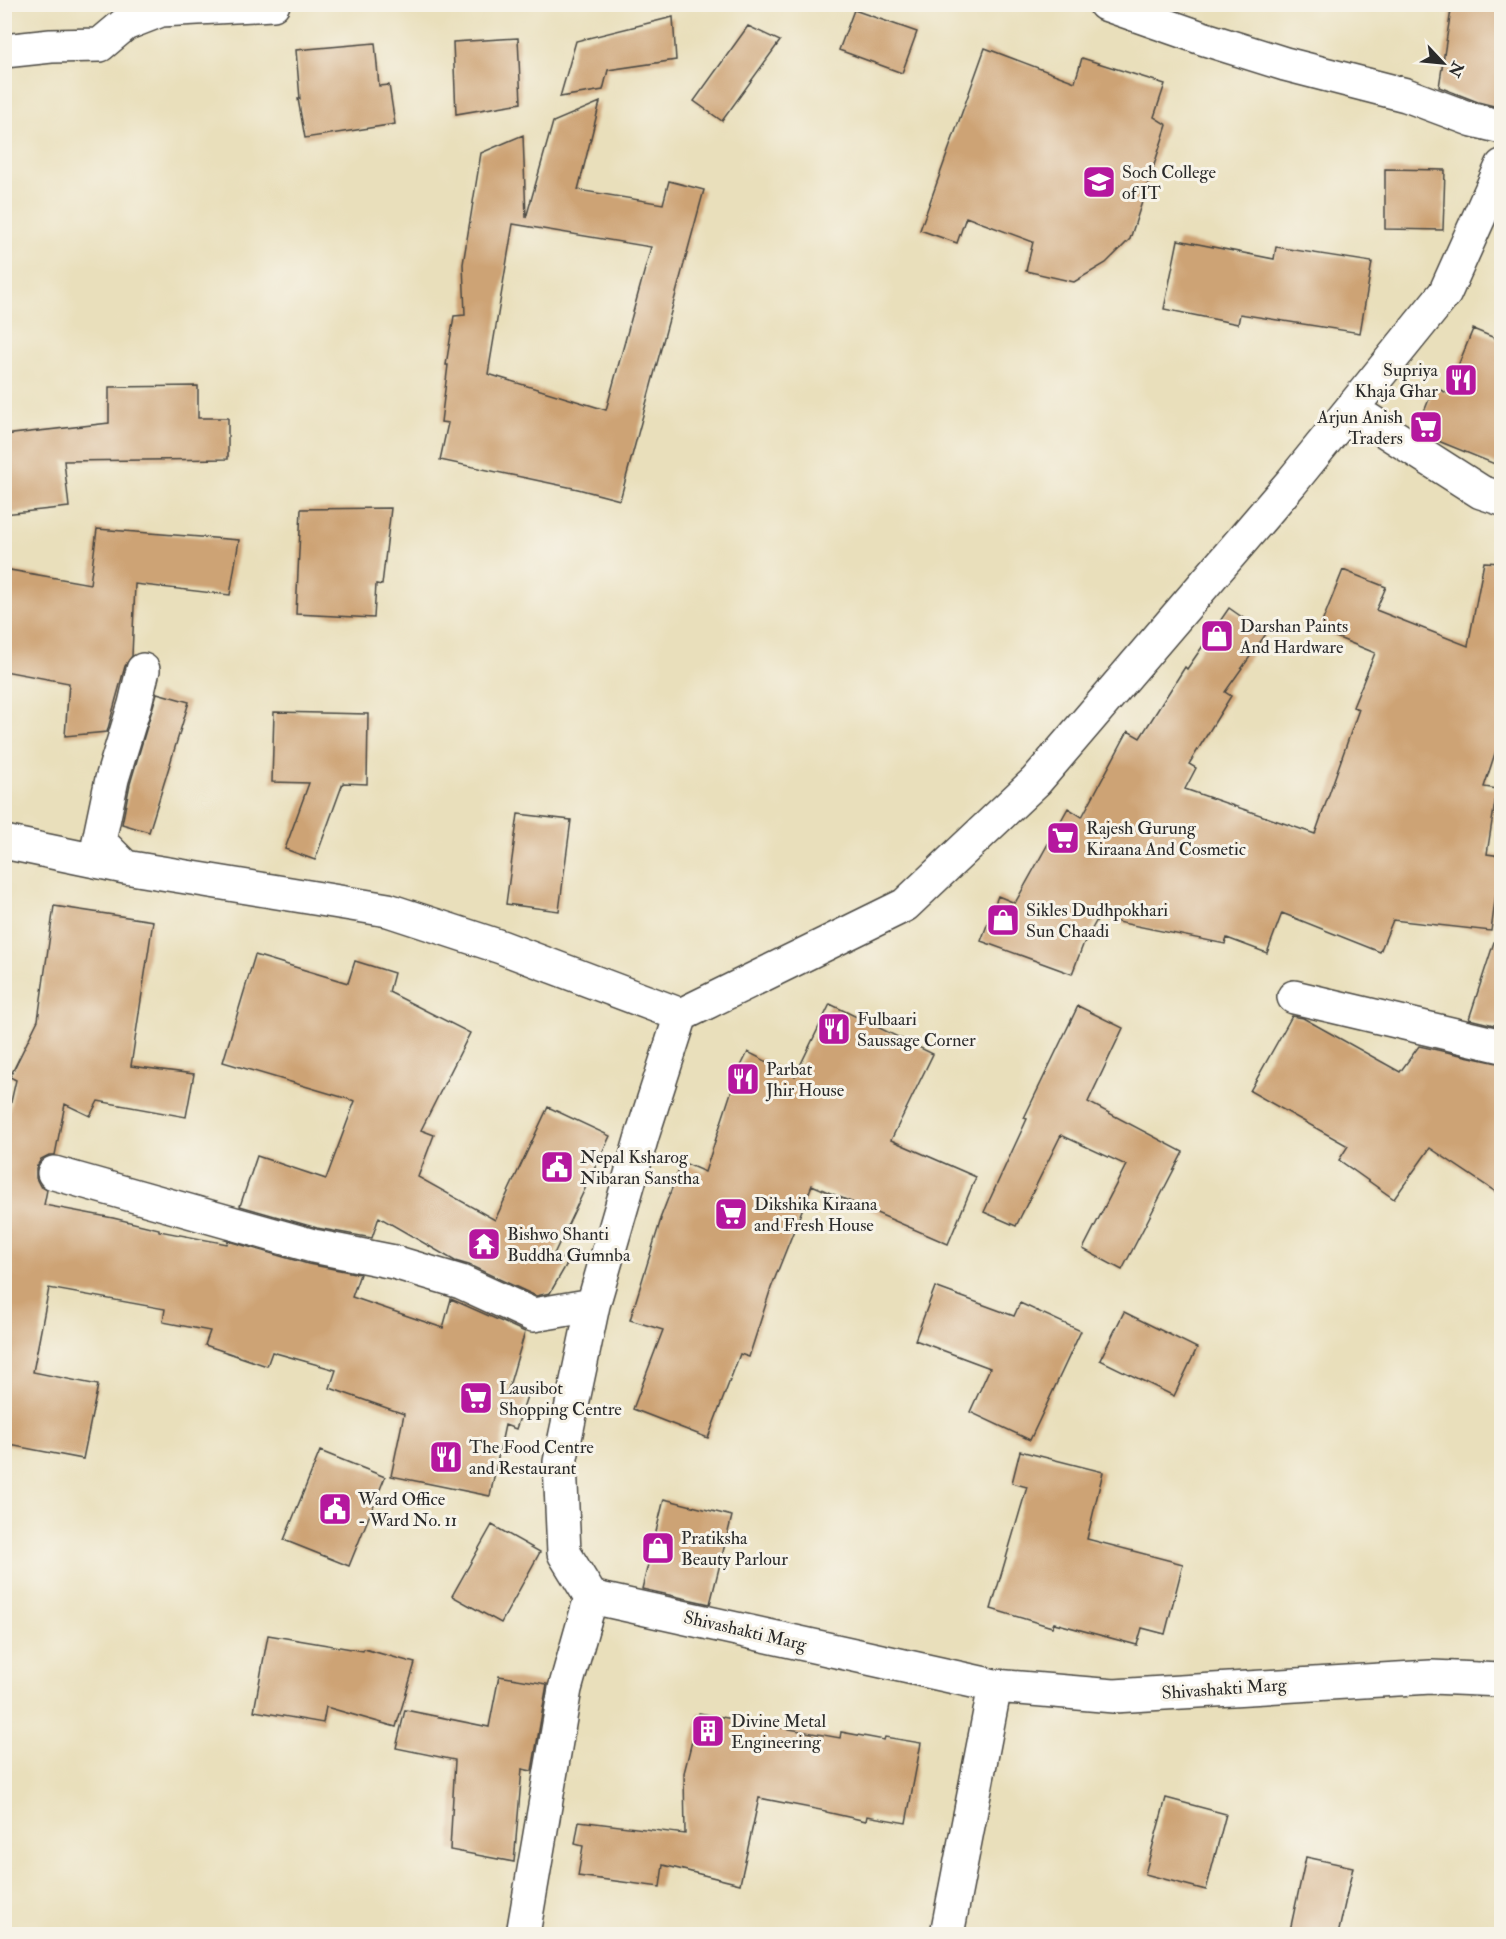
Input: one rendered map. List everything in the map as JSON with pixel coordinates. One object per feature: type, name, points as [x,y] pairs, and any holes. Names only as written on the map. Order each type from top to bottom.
[{"type":"street","points":[[4,51],[51,46],[100,45],[125,24],[161,10],[273,4]]},
{"type":"street","points":[[1106,4],[1275,61],[1406,95],[1473,120],[1502,127]]},
{"type":"street","points":[[523,1935],[565,1689],[591,1597],[564,1553],[560,1461],[593,1305],[643,1133],[681,1015],[905,905],[1036,781],[1291,483],[1445,293],[1502,166]]},
{"type":"street","points":[[1351,409],[1481,492],[1502,499]]},
{"type":"street","points":[[125,867],[99,842],[112,778],[143,670]]},
{"type":"street","points":[[4,842],[125,867],[388,910],[501,947],[681,1015]]},
{"type":"street","points":[[1294,997],[1502,1046]]},
{"type":"street","points":[[54,1173],[313,1246],[394,1262],[461,1282],[533,1315],[593,1305]]},
{"type":"street","name":"Shivashakti Marg","points":[[591,1597],[995,1686],[1114,1696],[1431,1677],[1502,1680]]},
{"type":"street","points":[[947,1935],[995,1686]]},
{"type":"building","points":[[1452,4],[1502,4],[1502,108],[1478,102],[1439,87]]},
{"type":"building","points":[[854,10],[917,32],[902,73],[839,50]]},
{"type":"building","points":[[673,17],[676,60],[608,70],[603,90],[560,97],[576,41]]},
{"type":"building","points":[[748,26],[780,41],[722,121],[694,101]]},
{"type":"building","points":[[518,38],[521,103],[456,114],[453,42]]},
{"type":"building","points":[[375,43],[379,86],[389,85],[395,124],[305,138],[298,99],[300,99],[296,50]]},
{"type":"building","points":[[985,48],[1075,82],[1082,58],[1165,84],[1154,117],[1167,125],[1130,239],[1106,263],[1074,282],[1026,271],[1033,242],[966,217],[957,243],[920,230]]},
{"type":"building","points":[[600,102],[578,190],[663,204],[669,181],[704,190],[620,500],[440,460],[448,423],[441,422],[448,365],[446,365],[454,316],[465,315],[463,264],[481,153],[523,135],[526,218],[553,122]],"holes":[[[513,224],[651,247],[606,410],[488,374]]]},
{"type":"building","points":[[1385,169],[1445,170],[1443,230],[1385,229]]},
{"type":"building","points":[[1178,240],[1274,259],[1276,247],[1372,262],[1360,333],[1240,314],[1238,324],[1164,309]]},
{"type":"building","points":[[1473,329],[1502,341],[1502,467],[1431,438],[1417,429],[1434,387],[1447,393]]},
{"type":"building","points":[[198,386],[198,418],[228,418],[228,459],[64,461],[69,507],[4,514],[4,435],[109,423],[109,387]]},
{"type":"building","points":[[391,508],[382,585],[376,584],[374,618],[296,614],[301,509]]},
{"type":"building","points":[[97,529],[239,540],[230,595],[135,584],[132,656],[125,666],[107,732],[65,736],[69,683],[4,671],[4,569],[90,584]]},
{"type":"building","points":[[1484,562],[1502,563],[1502,732],[1484,787],[1497,789],[1487,854],[1501,856],[1491,931],[1393,920],[1380,952],[1282,913],[1267,953],[1227,938],[1225,944],[1098,918],[1083,945],[1072,974],[981,941],[998,896],[1015,903],[1068,808],[1082,817],[1128,731],[1140,738],[1185,667],[1187,669],[1229,608],[1266,634],[1225,692],[1231,696],[1189,764],[1196,768],[1185,789],[1315,834],[1359,709],[1353,707],[1375,653],[1319,630],[1343,570],[1386,587],[1376,610],[1468,646]]},
{"type":"building","points":[[157,693],[189,702],[149,832],[122,824],[130,784]]},
{"type":"building","points":[[274,712],[368,714],[367,784],[343,783],[315,860],[285,849],[309,783],[272,782]]},
{"type":"building","points":[[518,814],[571,820],[559,911],[506,904]]},
{"type":"building","points":[[54,906],[153,921],[131,1066],[194,1074],[186,1117],[98,1101],[90,1116],[65,1104],[55,1155],[41,1159],[36,1168],[36,1178],[40,1186],[47,1190],[44,1205],[113,1218],[159,1229],[159,1231],[227,1244],[228,1241],[308,1264],[360,1274],[352,1297],[443,1328],[451,1299],[525,1332],[508,1390],[527,1396],[516,1429],[505,1425],[490,1496],[391,1476],[404,1414],[330,1388],[336,1370],[272,1352],[267,1366],[205,1345],[210,1331],[163,1322],[165,1309],[49,1288],[33,1372],[98,1385],[83,1459],[4,1444],[4,1324],[12,1282],[4,1280],[4,1133],[16,1080],[10,1077],[38,1020]]},
{"type":"building","points":[[1494,942],[1502,943],[1502,1027],[1469,1019]]},
{"type":"building","points":[[255,955],[348,983],[355,961],[394,973],[389,992],[470,1033],[421,1130],[434,1135],[418,1177],[495,1220],[548,1107],[610,1136],[554,1254],[568,1262],[550,1293],[536,1296],[469,1265],[455,1261],[379,1217],[372,1238],[317,1228],[240,1206],[257,1156],[326,1179],[355,1101],[223,1062]]},
{"type":"building","points":[[830,1004],[933,1054],[891,1140],[976,1177],[948,1244],[812,1185],[771,1288],[749,1357],[740,1354],[708,1438],[633,1409],[663,1330],[630,1320],[660,1219],[682,1162],[705,1172],[737,1074],[748,1052],[795,1076]]},
{"type":"building","points":[[1078,1006],[1123,1028],[1088,1102],[1183,1152],[1122,1270],[1083,1249],[1126,1165],[1061,1135],[1016,1226],[984,1212],[1027,1119],[1024,1118]]},
{"type":"building","points":[[1292,1016],[1303,1018],[1400,1072],[1419,1046],[1502,1064],[1502,1196],[1430,1148],[1394,1199],[1339,1160],[1348,1146],[1250,1091]]},
{"type":"building","points":[[935,1287],[1014,1316],[1020,1303],[1081,1331],[1030,1440],[970,1412],[990,1368],[915,1340]]},
{"type":"building","points":[[1124,1312],[1197,1348],[1174,1396],[1100,1360]]},
{"type":"building","name":"Ward Office - Ward No. 11","points":[[320,1451],[385,1477],[349,1566],[284,1540]]},
{"type":"building","points":[[1020,1451],[1103,1472],[1087,1539],[1183,1564],[1165,1634],[1142,1628],[1137,1645],[1054,1623],[1052,1627],[991,1609],[1027,1487],[1012,1483]]},
{"type":"building","points":[[664,1499],[732,1516],[710,1604],[642,1589]]},
{"type":"building","points":[[492,1525],[540,1552],[501,1623],[452,1596]]},
{"type":"building","points":[[268,1635],[363,1651],[364,1649],[415,1663],[396,1727],[326,1707],[323,1723],[254,1711]]},
{"type":"building","points":[[499,1676],[547,1684],[532,1771],[522,1769],[514,1862],[450,1850],[455,1760],[396,1748],[405,1710],[489,1727]]},
{"type":"building","points":[[699,1713],[840,1738],[841,1732],[884,1740],[885,1737],[921,1743],[906,1823],[867,1816],[866,1821],[759,1798],[740,1884],[663,1865],[660,1887],[578,1876],[583,1846],[575,1844],[579,1821],[685,1834],[684,1773]]},
{"type":"building","points":[[1166,1798],[1226,1814],[1206,1890],[1145,1874]]},
{"type":"building","points":[[1306,1857],[1353,1867],[1338,1935],[1289,1935]]},
{"type":"place","name":"Soch College of IT","points":[[1099,182]]},
{"type":"place","name":"Supriya Khaja Ghar","points":[[1461,380]]},
{"type":"place","name":"Arjun Anish Traders","points":[[1426,427]]},
{"type":"place","name":"Darshan Paints And Hardware","points":[[1217,636]]},
{"type":"place","name":"Rajesh Gurung Kiraana And Cosmetic","points":[[1063,838]]},
{"type":"place","name":"Sikles Dudhpokhari Sun Chaadi","points":[[1003,920]]},
{"type":"place","name":"Fulbaari Saussage Corner","points":[[834,1029]]},
{"type":"place","name":"Parbat Jhir House","points":[[743,1079]]},
{"type":"place","name":"Nepal Ksharog Nibaran Sanstha","points":[[557,1167]]},
{"type":"place","name":"Dikshika Kiraana and Fresh House","points":[[731,1214]]},
{"type":"place","name":"Bishwo Shanti Buddha Gumnba","points":[[484,1244]]},
{"type":"place","name":"Lausibot Shopping Centre","points":[[476,1398]]},
{"type":"place","name":"The Food Centre and Restaurant","points":[[446,1457]]},
{"type":"place","name":"Ward Office - Ward No. 11","points":[[335,1509]]},
{"type":"place","name":"Pratiksha Beauty Parlour","points":[[658,1548]]},
{"type":"place","name":"Divine Metal Engineering","points":[[708,1731]]}]
